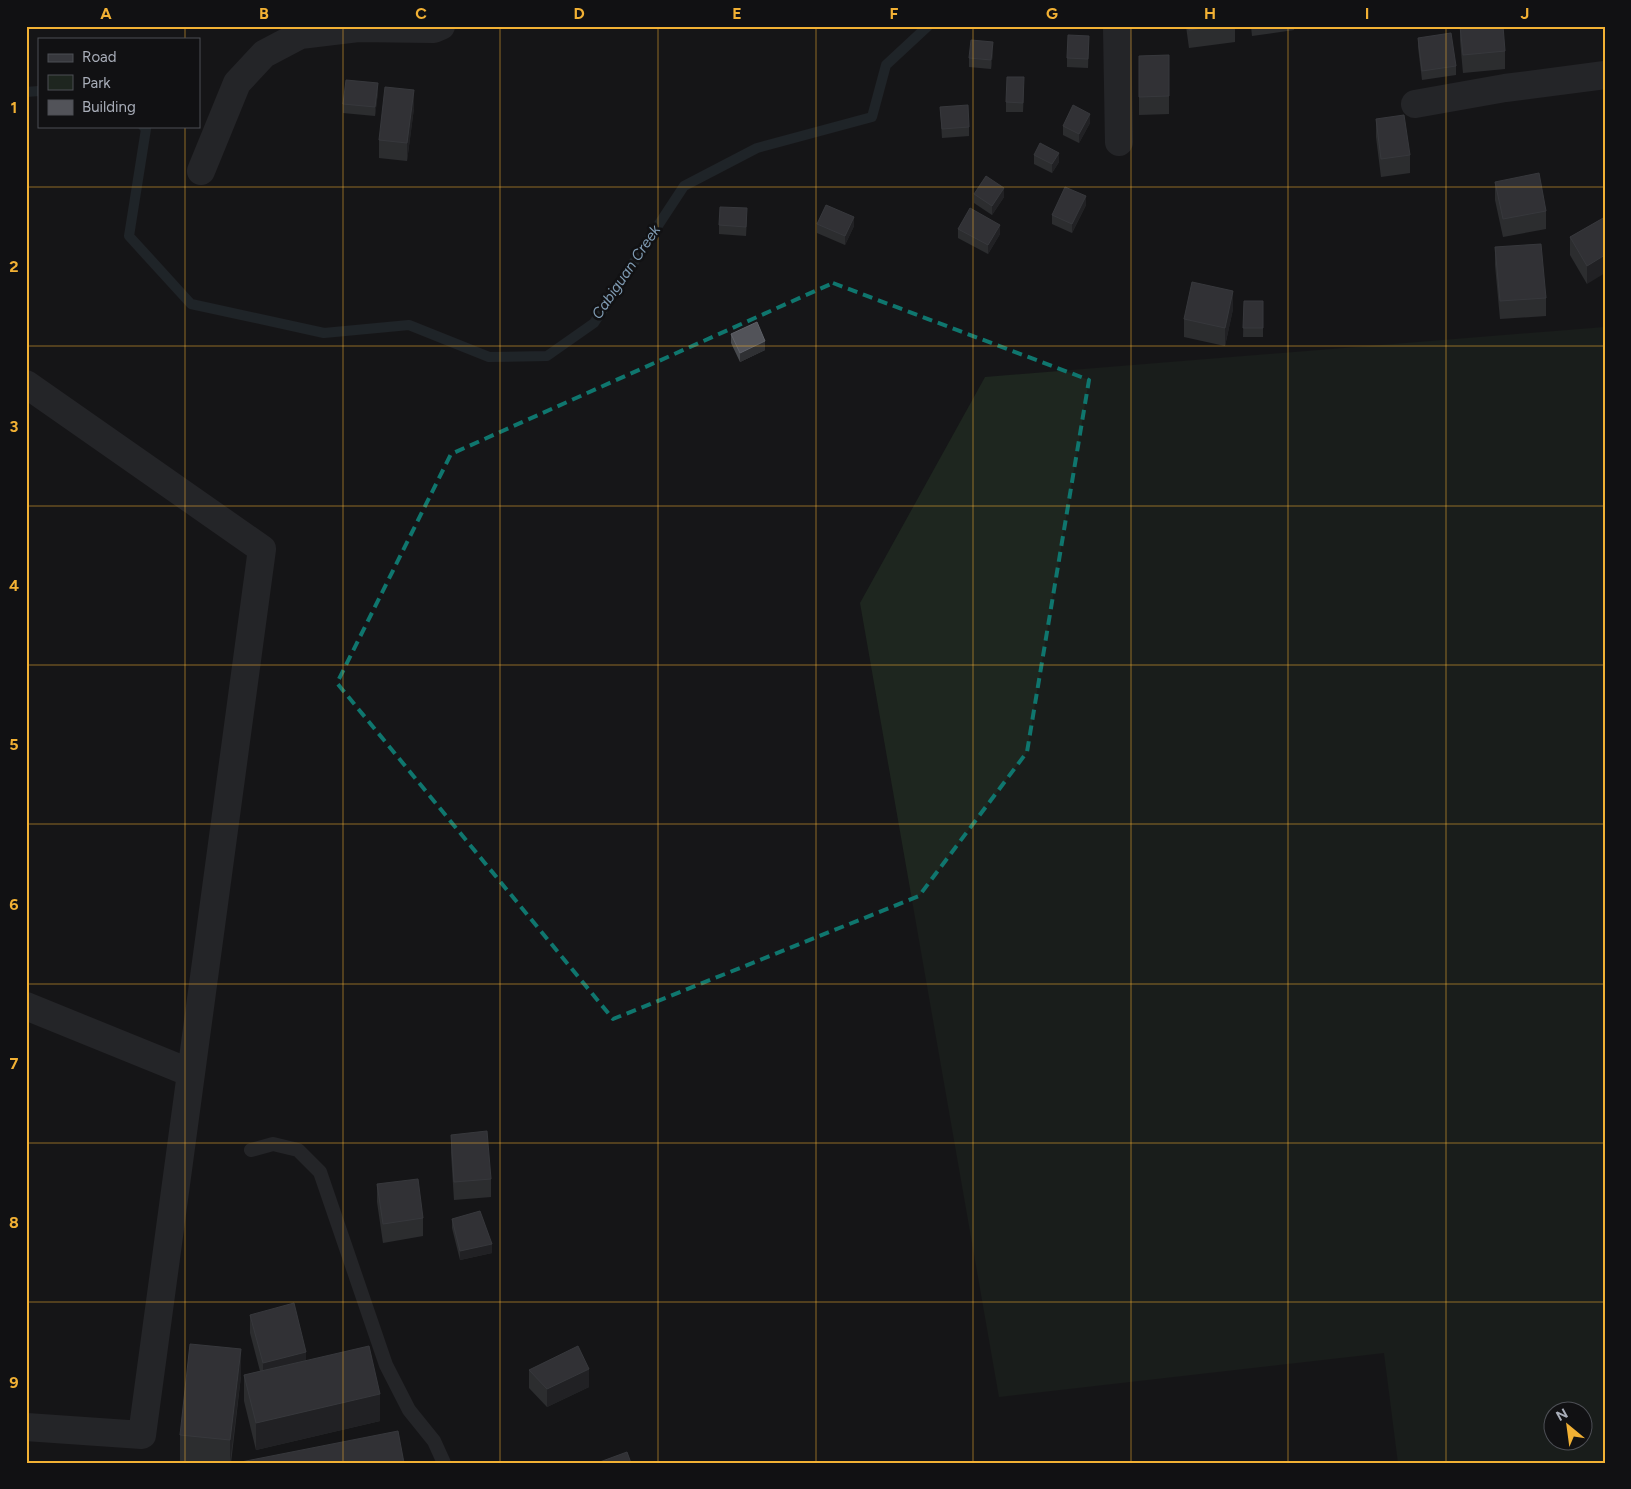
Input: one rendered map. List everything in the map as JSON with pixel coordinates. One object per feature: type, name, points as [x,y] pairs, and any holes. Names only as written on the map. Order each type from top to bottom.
[{"type":"street","points":[[201,171],[237,83],[264,54],[300,35],[358,28],[434,29],[441,26]]},
{"type":"street","points":[[1117,26],[1119,142]]},
{"type":"street","points":[[1415,104],[1505,88],[1605,75]]},
{"type":"street","points":[[26,384],[262,549],[142,1435],[26,1426]]},
{"type":"street","points":[[26,1006],[191,1073]]},
{"type":"lane","points":[[251,1150],[273,1144],[298,1150],[320,1172],[386,1365],[409,1410],[434,1441],[444,1463]]},
{"type":"highlighted area","points":[[833,283],[1089,380],[1027,752],[919,896],[613,1019],[337,683],[451,454]]},
{"type":"green space","points":[[1605,327],[1605,1463],[1398,1463],[1384,1353],[999,1397],[860,603],[985,377]]},
{"type":"building","points":[[1188,26],[1216,26],[1189,30]]},
{"type":"building","points":[[1460,26],[1503,26],[1505,51],[1463,55]]},
{"type":"building","points":[[1451,33],[1456,66],[1422,71],[1418,38]]},
{"type":"building","points":[[1068,35],[1089,36],[1088,59],[1067,58]]},
{"type":"building","points":[[971,40],[993,42],[991,60],[969,58]]},
{"type":"building","points":[[1169,55],[1169,96],[1139,97],[1139,56]]},
{"type":"building","points":[[1007,77],[1024,77],[1023,103],[1006,102]]},
{"type":"building","points":[[346,80],[378,83],[375,107],[343,104]]},
{"type":"building","points":[[385,87],[414,90],[407,143],[379,140]]},
{"type":"building","points":[[968,105],[969,127],[942,129],[940,107]]},
{"type":"building","points":[[1073,105],[1090,114],[1079,134],[1063,126]]},
{"type":"building","points":[[1404,115],[1410,155],[1381,159],[1376,119]]},
{"type":"building","points":[[1040,143],[1059,153],[1052,164],[1034,155]]},
{"type":"building","points":[[1539,173],[1546,211],[1503,219],[1495,182]]},
{"type":"building","points":[[986,176],[1004,188],[992,206],[974,194]]},
{"type":"building","points":[[1065,187],[1086,196],[1072,224],[1052,215]]},
{"type":"building","points":[[826,205],[854,217],[845,236],[817,224]]},
{"type":"building","points":[[720,207],[747,208],[746,227],[719,225]]},
{"type":"building","points":[[970,208],[1000,225],[988,245],[958,229]]},
{"type":"building","points":[[1605,217],[1605,255],[1587,266],[1570,237]]},
{"type":"building","points":[[1541,244],[1546,298],[1500,301],[1495,247]]},
{"type":"building","points":[[1192,282],[1233,291],[1225,328],[1184,319]]},
{"type":"building","points":[[1244,301],[1263,301],[1263,328],[1243,328]]},
{"type":"building","points":[[757,322],[765,341],[740,353],[731,334]]},
{"type":"building","points":[[487,1131],[491,1179],[454,1182],[451,1135]]},
{"type":"building","points":[[418,1179],[423,1218],[383,1224],[377,1184]]},
{"type":"building","points":[[480,1211],[492,1244],[460,1251],[452,1219]]},
{"type":"building","points":[[294,1303],[306,1352],[263,1363],[250,1315]]},
{"type":"building","points":[[190,1344],[241,1349],[230,1440],[180,1435]]},
{"type":"building","points":[[369,1346],[380,1394],[256,1423],[244,1375]]},
{"type":"building","points":[[578,1346],[589,1369],[547,1389],[529,1370]]},
{"type":"building","points":[[398,1431],[404,1463],[236,1463]]},
{"type":"building","points":[[627,1452],[631,1463],[597,1463]]},
{"type":"waterway","name":"Cabiguan Creek","points":[[145,128],[129,236],[191,304],[324,333],[409,325],[489,357],[547,356],[594,323],[684,186],[757,148],[872,117],[886,65],[928,26]]},
{"type":"waterway","name":"Cabiguan Creek","points":[[26,92],[38,91]]}]
